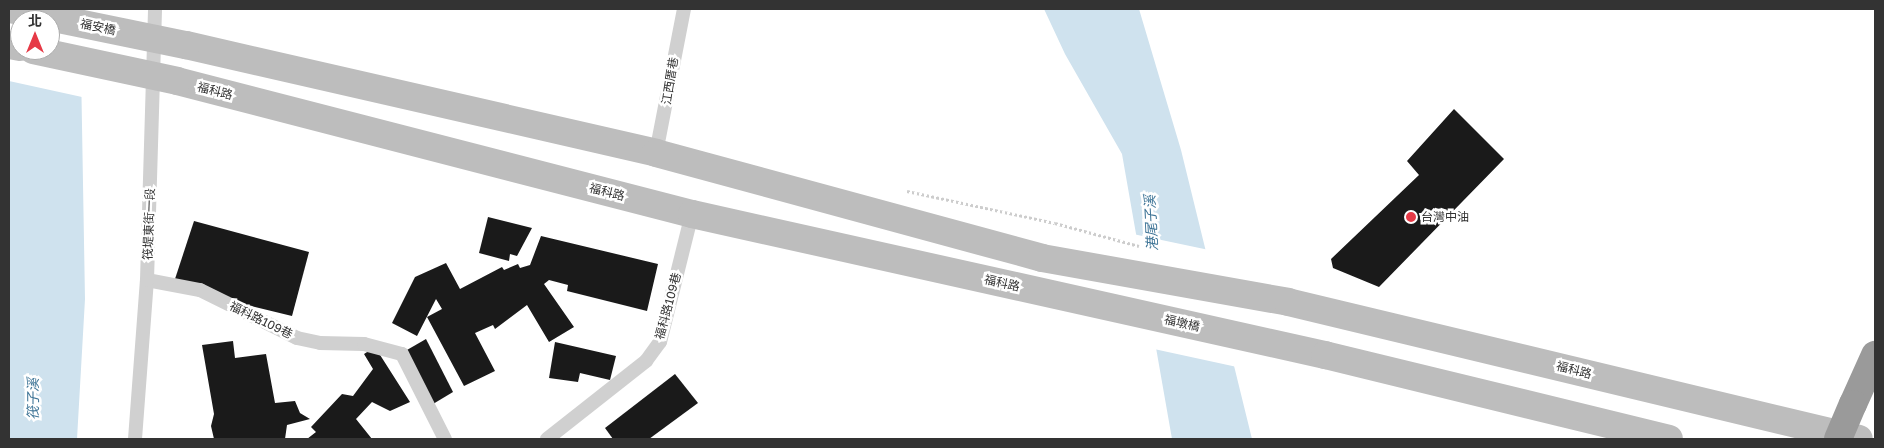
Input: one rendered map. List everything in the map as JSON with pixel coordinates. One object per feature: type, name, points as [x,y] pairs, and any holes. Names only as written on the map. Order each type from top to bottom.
[{"type":"highway","points":[[1838,439],[1875,355]]},
{"type":"street","name":"福安橋","points":[[10,9],[186,45],[656,153]]},
{"type":"street","name":"福科路","points":[[60,56],[178,81],[692,214],[1040,291]]},
{"type":"street","name":"福科路","points":[[656,153],[1042,258],[1288,302],[1859,439]]},
{"type":"street","name":"福墩橋","points":[[1040,291],[1325,355],[1669,439]]},
{"type":"lane","name":"筏堤東街一段","points":[[135,439],[147,280],[155,9]]},
{"type":"lane","name":"江西厝巷","points":[[656,153],[684,9]]},
{"type":"lane","name":"福科路109巷","points":[[547,439],[646,361],[660,342],[692,214]]},
{"type":"lane","name":"福科路109巷","points":[[147,280],[200,290],[297,338],[320,343],[364,344],[402,354],[445,439]]},
{"type":"water","name":"筏子溪","points":[[9,9],[80,9],[85,299],[77,439],[9,439]]},
{"type":"water","name":"港尾子溪","points":[[1044,9],[1139,9],[1181,150],[1252,439],[1172,439],[1122,154],[1065,54]]},
{"type":"pier","points":[[9,9],[82,9],[82,97],[9,81]]},
{"type":"pier","points":[[1133,234],[1209,250],[1237,367],[1154,349]]},
{"type":"building","name":"台灣中油","points":[[1454,109],[1504,159],[1379,287],[1333,268],[1331,259],[1419,175],[1407,161]]},
{"type":"building","points":[[488,217],[532,228],[517,256],[510,254],[509,261],[479,253]]},
{"type":"building","points":[[194,221],[309,252],[292,316],[223,299],[175,279]]},
{"type":"building","points":[[541,236],[658,264],[647,311],[567,291],[568,285],[549,280],[544,284],[574,327],[549,342],[527,305],[495,329],[493,325],[475,333],[495,371],[464,386],[427,317],[442,309],[436,299],[417,336],[392,323],[415,277],[446,263],[460,289],[502,267],[504,270],[518,264],[520,268],[530,265]]},
{"type":"building","points":[[426,339],[453,392],[428,407],[400,354]]},
{"type":"building","points":[[233,341],[235,358],[266,354],[275,403],[295,401],[300,413],[310,419],[287,425],[285,439],[214,439],[211,426],[214,414],[202,345]]},
{"type":"building","points":[[555,342],[616,356],[610,380],[580,373],[578,382],[549,378]]},
{"type":"building","points":[[375,347],[410,402],[390,411],[372,402],[356,419],[372,439],[307,439],[316,432],[311,427],[342,394],[353,396],[373,369],[364,354]]},
{"type":"building","points":[[675,374],[698,403],[649,439],[613,439],[605,428]]},
{"type":"place","name":"台灣中油","points":[[1411,217]]}]
